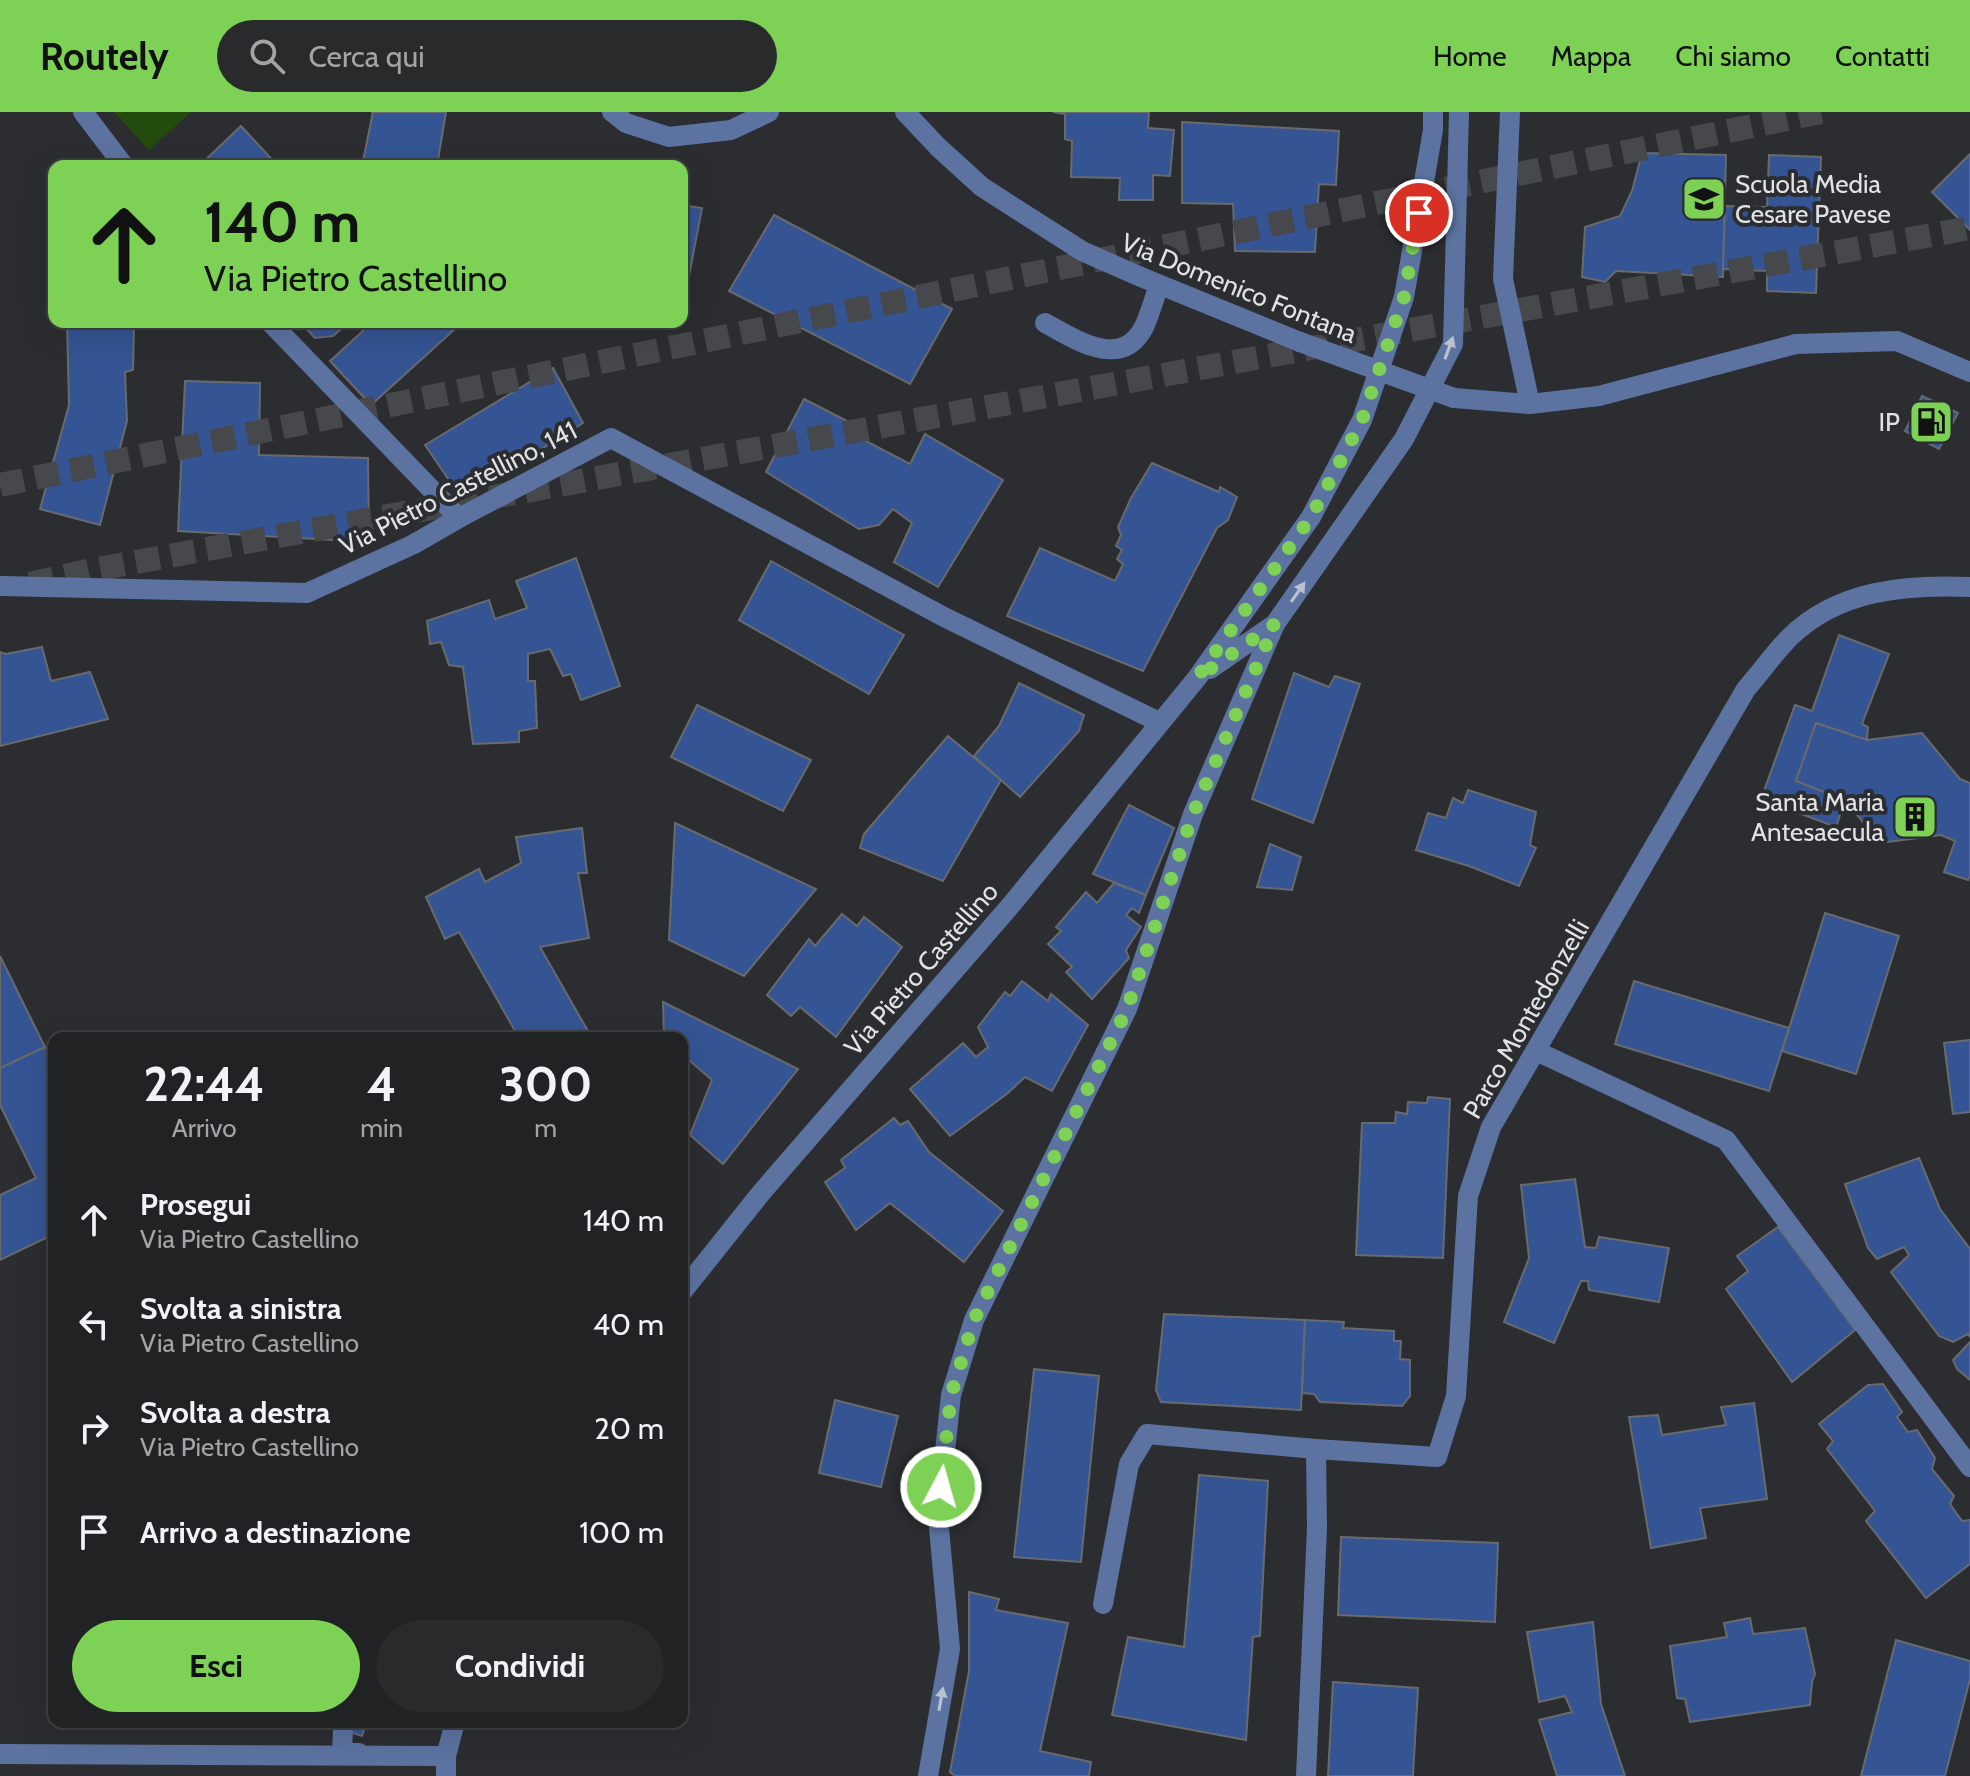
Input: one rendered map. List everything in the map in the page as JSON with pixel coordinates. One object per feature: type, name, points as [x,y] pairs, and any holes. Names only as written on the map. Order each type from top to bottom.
[{"type":"street","points":[[83,112],[119,160]]},
{"type":"street","points":[[612,112],[626,123],[669,137],[731,130],[769,112]]},
{"type":"street","name":"Via Domenico Fontana","points":[[905,112],[982,187],[1082,251],[1300,342],[1454,398],[1530,404],[1599,396],[1796,344],[1897,341],[1970,372]]},
{"type":"street","name":"Via Pietro Castellino","points":[[688,1284],[761,1193],[1011,905],[1197,678],[1311,517],[1362,420],[1404,297],[1433,130],[1433,112]]},
{"type":"street","name":"Via Pietro Castellino","points":[[928,1776],[950,1649],[938,1517],[951,1395],[974,1320],[1127,1009],[1193,814],[1275,624],[1404,439],[1453,344],[1459,112]]},
{"type":"street","points":[[1510,112],[1503,279],[1530,404]]},
{"type":"street","points":[[1045,323],[1090,346],[1115,350],[1135,340],[1144,326],[1159,285]]},
{"type":"street","points":[[276,328],[459,518]]},
{"type":"street","name":"Via Pietro Castellino, 141","points":[[1,586],[307,593],[414,544],[611,438],[944,617],[1159,722]]},
{"type":"street","name":"Parco Montedonzelli","points":[[1316,1449],[1437,1457],[1456,1396],[1468,1196],[1491,1127],[1746,689],[1792,636],[1828,609],[1867,594],[1908,587],[1970,587]]},
{"type":"street","name":"Via Pietro Castellino","points":[[1197,678],[1275,624]]},
{"type":"street","points":[[1536,1051],[1726,1140],[1970,1467]]},
{"type":"street","points":[[1103,1604],[1129,1464],[1147,1434],[1316,1449],[1317,1528],[1306,1776]]},
{"type":"street","points":[[446,1766],[454,1728]]},
{"type":"street","points":[[343,1730],[342,1753],[392,1752],[446,1766]]},
{"type":"street","points":[[0,1754],[446,1766]]},
{"type":"green space","points":[[114,112],[191,112],[149,150]]},
{"type":"building","points":[[373,112],[446,112],[438,160],[363,160]]},
{"type":"building","points":[[1053,112],[1149,112],[1148,128],[1174,130],[1170,176],[1153,175],[1153,200],[1119,200],[1120,178],[1071,177],[1072,141],[1065,139],[1065,114]]},
{"type":"building","points":[[1182,122],[1339,131],[1336,185],[1319,184],[1315,252],[1235,251],[1233,204],[1182,203]]},
{"type":"building","points":[[241,126],[272,160],[205,160]]},
{"type":"building","points":[[1642,153],[1726,155],[1723,277],[1616,271],[1605,282],[1582,277],[1585,227],[1620,216],[1632,191]]},
{"type":"building","points":[[1970,154],[1970,230],[1932,192]]},
{"type":"building","points":[[1769,155],[1821,157],[1816,293],[1767,291],[1767,271],[1723,269],[1725,206],[1767,207]]},
{"type":"building","points":[[688,206],[702,208],[688,282]]},
{"type":"building","points":[[774,215],[952,309],[910,384],[729,291]]},
{"type":"building","points":[[67,328],[134,328],[133,370],[125,372],[127,421],[100,525],[40,509],[69,405]]},
{"type":"building","points":[[306,328],[342,328],[333,336],[315,338]]},
{"type":"building","points":[[365,329],[455,329],[371,405],[330,361]]},
{"type":"building","points":[[553,368],[583,423],[462,499],[425,445]]},
{"type":"building","points":[[185,381],[260,383],[259,455],[368,458],[369,542],[178,531]]},
{"type":"building","name":"IP","points":[[1922,396],[1958,413],[1939,449],[1905,431]]},
{"type":"building","points":[[804,399],[857,426],[856,436],[910,464],[925,434],[1003,480],[938,587],[894,562],[912,523],[893,509],[879,525],[859,529],[766,472]]},
{"type":"building","points":[[1152,463],[1219,492],[1220,487],[1237,497],[1228,520],[1217,528],[1143,671],[1007,616],[1040,548],[1115,581],[1123,564],[1117,559],[1122,550],[1116,546],[1121,535],[1118,527]]},
{"type":"building","points":[[576,558],[620,686],[581,700],[571,674],[563,676],[550,649],[528,654],[528,681],[535,681],[537,728],[519,731],[519,742],[473,744],[463,667],[449,665],[441,642],[430,644],[427,621],[489,600],[495,619],[527,608],[516,581]]},
{"type":"building","points":[[771,561],[904,635],[869,694],[739,620]]},
{"type":"building","points":[[1839,635],[1889,654],[1862,724],[1868,727],[1867,740],[1816,723],[1796,781],[1845,800],[1836,827],[1761,799],[1795,705],[1812,711]]},
{"type":"building","points":[[42,647],[51,681],[90,672],[108,719],[0,746],[0,652],[6,654]]},
{"type":"building","points":[[1294,673],[1329,687],[1335,676],[1360,684],[1313,823],[1252,799]]},
{"type":"building","points":[[1019,683],[1084,715],[1079,731],[1020,797],[974,756],[999,726]]},
{"type":"building","points":[[697,705],[811,760],[783,811],[671,757]]},
{"type":"building","name":"Santa Maria Antesaecula","points":[[1816,723],[1867,740],[1922,733],[1960,779],[1970,783],[1968,880],[1944,872],[1955,841],[1941,835],[1880,843],[1845,800],[1796,781]]},
{"type":"building","points":[[948,736],[1001,780],[943,881],[860,848],[864,834]]},
{"type":"building","points":[[1468,790],[1536,812],[1530,845],[1536,848],[1519,886],[1416,850],[1428,813],[1446,818],[1453,798],[1463,803]]},
{"type":"building","points":[[1129,805],[1174,828],[1146,895],[1093,874]]},
{"type":"building","points":[[675,823],[816,889],[744,976],[669,940]]},
{"type":"building","points":[[582,828],[587,873],[578,873],[589,938],[540,947],[589,1032],[516,1032],[459,932],[445,939],[426,897],[479,869],[485,882],[521,863],[516,837]]},
{"type":"building","points":[[1270,844],[1301,857],[1292,890],[1257,887]]},
{"type":"building","points":[[1114,883],[1146,895],[1139,913],[1132,908],[1126,915],[1141,927],[1126,950],[1129,958],[1092,999],[1066,972],[1072,967],[1048,944],[1061,931],[1056,927],[1086,892],[1097,903]]},
{"type":"building","points":[[1825,913],[1899,936],[1856,1074],[1782,1051]]},
{"type":"building","points":[[842,914],[857,926],[864,917],[902,947],[836,1037],[800,1007],[791,1016],[767,995],[809,939],[815,946]]},
{"type":"building","points":[[0,956],[45,1047],[0,1068]]},
{"type":"building","points":[[1022,981],[1048,1001],[1051,994],[1088,1025],[1052,1091],[1025,1077],[950,1136],[910,1089],[963,1043],[976,1057],[988,1047],[978,1027],[1005,992],[1010,996]]},
{"type":"building","points":[[1634,981],[1789,1028],[1769,1091],[1615,1044]]},
{"type":"building","points":[[663,1002],[798,1069],[723,1164],[690,1135],[712,1080],[688,1059],[688,1032],[664,1032]]},
{"type":"building","points":[[1970,1040],[1970,1112],[1953,1114],[1944,1043]]},
{"type":"building","points":[[45,1047],[48,1053],[48,1237],[0,1260],[0,1195],[36,1178],[0,1105],[0,1068]]},
{"type":"building","points":[[1428,1097],[1450,1099],[1443,1258],[1356,1255],[1362,1123],[1395,1123],[1396,1112],[1407,1114],[1408,1102],[1427,1103]]},
{"type":"building","points":[[894,1118],[900,1125],[908,1121],[929,1152],[1003,1211],[964,1262],[890,1203],[856,1230],[825,1182],[845,1168],[841,1160]]},
{"type":"building","points":[[1919,1158],[1940,1209],[1970,1249],[1970,1337],[1968,1334],[1953,1342],[1939,1336],[1891,1272],[1909,1255],[1904,1247],[1877,1259],[1868,1248],[1845,1184]]},
{"type":"building","points":[[1575,1179],[1585,1247],[1596,1248],[1599,1237],[1669,1248],[1659,1302],[1589,1290],[1588,1281],[1581,1281],[1554,1343],[1504,1322],[1529,1258],[1521,1185]]},
{"type":"building","points":[[1778,1227],[1855,1330],[1792,1382],[1726,1289],[1748,1271],[1737,1256]]},
{"type":"building","points":[[1164,1314],[1305,1320],[1301,1410],[1161,1402],[1156,1390]]},
{"type":"building","points":[[1305,1320],[1344,1322],[1343,1328],[1394,1331],[1394,1341],[1401,1341],[1400,1359],[1410,1360],[1410,1396],[1402,1406],[1320,1402],[1314,1394],[1302,1393]]},
{"type":"building","points":[[1970,1342],[1970,1380],[1957,1369],[1953,1360]]},
{"type":"building","points":[[1034,1369],[1099,1376],[1081,1562],[1014,1557]]},
{"type":"building","points":[[1883,1384],[1902,1412],[1897,1417],[1908,1432],[1917,1430],[1935,1458],[1932,1469],[1954,1496],[1950,1504],[1962,1521],[1970,1520],[1970,1564],[1926,1598],[1866,1521],[1875,1511],[1827,1449],[1833,1441],[1819,1424],[1868,1385]]},
{"type":"building","points":[[835,1400],[898,1416],[881,1487],[819,1473]]},
{"type":"building","points":[[1754,1403],[1767,1499],[1700,1508],[1706,1538],[1651,1548],[1629,1417],[1658,1415],[1662,1435],[1726,1425],[1721,1407]]},
{"type":"building","points":[[1199,1475],[1268,1481],[1260,1636],[1253,1637],[1246,1740],[1112,1715],[1128,1637],[1184,1647]]},
{"type":"building","points":[[1341,1537],[1498,1543],[1495,1622],[1338,1615]]},
{"type":"building","points":[[969,1592],[999,1599],[996,1610],[1068,1623],[1040,1751],[1091,1762],[1089,1776],[955,1776],[950,1772],[969,1671]]},
{"type":"building","points":[[1750,1618],[1753,1634],[1805,1628],[1815,1674],[1810,1705],[1690,1722],[1685,1699],[1677,1698],[1670,1646],[1727,1637],[1724,1623]]},
{"type":"building","points":[[1593,1622],[1601,1704],[1625,1776],[1557,1776],[1539,1720],[1572,1712],[1565,1696],[1539,1702],[1527,1632]]},
{"type":"building","points":[[1896,1640],[1970,1661],[1970,1679],[1945,1776],[1861,1776]]},
{"type":"building","points":[[1333,1682],[1418,1688],[1413,1776],[1328,1776]]},
{"type":"building","points":[[339,1728],[365,1728],[362,1736]]},
{"type":"tunnel","points":[[0,485],[1821,112]]},
{"type":"tunnel","points":[[30,584],[92,570],[1970,228]]},
{"type":"place","name":"Scuola Media Cesare Pavese","points":[[1704,199]]},
{"type":"place","name":"IP","points":[[1931,422]]},
{"type":"place","name":"Santa Maria Antesaecula","points":[[1915,817]]},
{"type":"route","points":[[941,1487],[951,1395],[974,1320],[1127,1009],[1193,814],[1275,624],[1197,678],[1311,517],[1362,420],[1404,297],[1419,213]]}]
